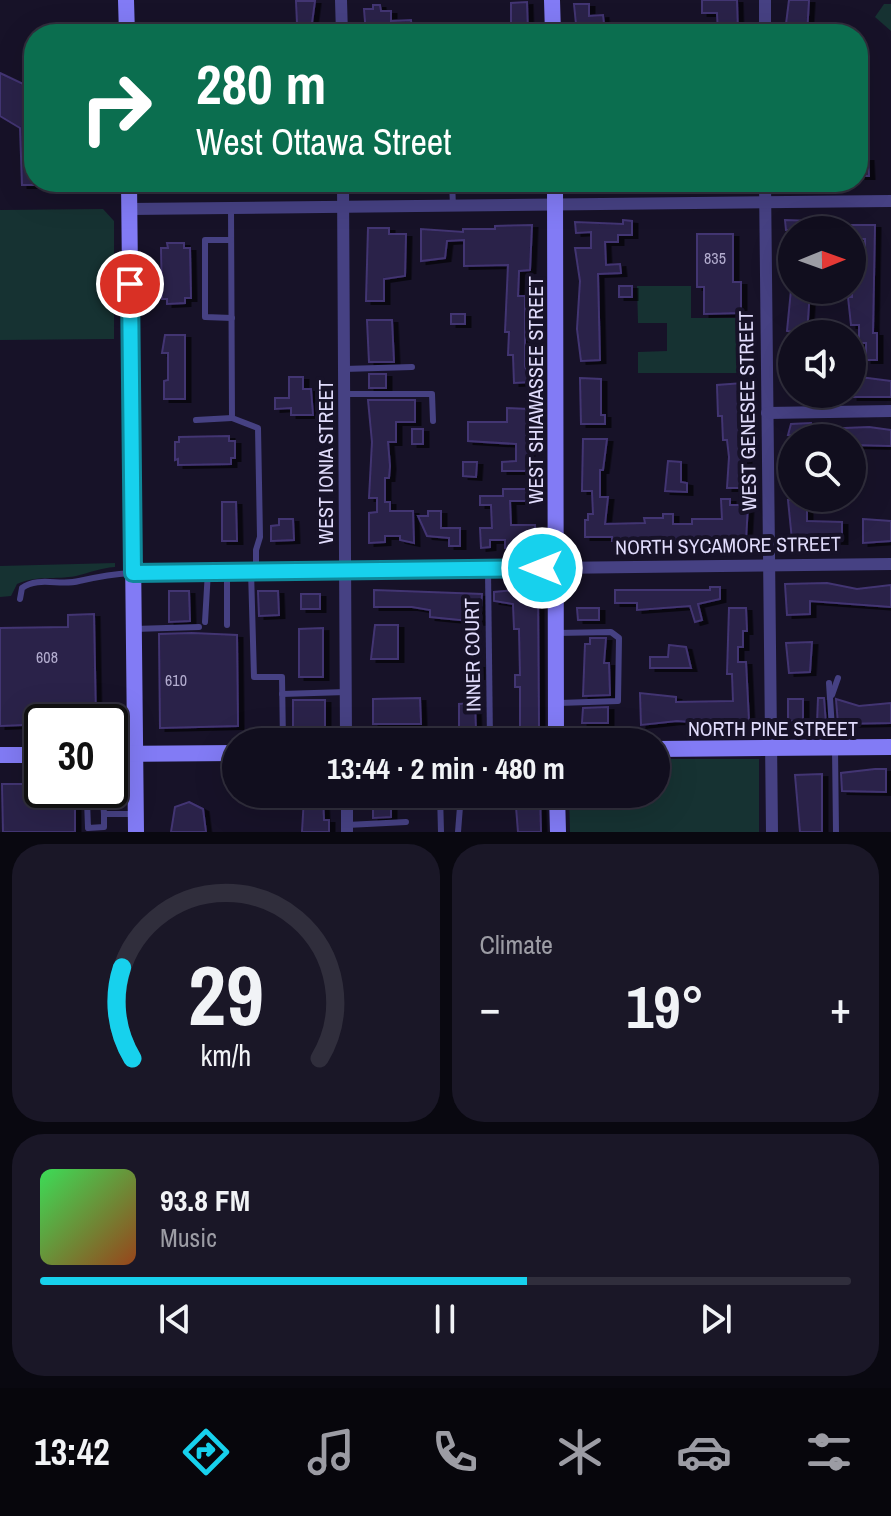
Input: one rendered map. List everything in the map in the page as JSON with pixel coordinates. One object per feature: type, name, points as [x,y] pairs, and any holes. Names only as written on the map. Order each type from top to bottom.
[{"type":"street","points":[[126,0],[127,24]]},
{"type":"street","points":[[341,0],[342,24]]},
{"type":"street","points":[[552,0],[553,24]]},
{"type":"street","points":[[765,0],[765,24]]},
{"type":"street","points":[[129,192],[136,832]]},
{"type":"street","name":"WEST IONIA STREET","points":[[343,192],[346,728]]},
{"type":"street","name":"WEST SHIAWASSEE STREET","points":[[555,192],[556,728]]},
{"type":"street","name":"WEST GENESEE STREET","points":[[765,192],[772,832]]},
{"type":"street","points":[[129,209],[891,201]]},
{"type":"street","points":[[767,413],[891,411]]},
{"type":"street","name":"NORTH SYCAMORE STREET","points":[[133,573],[891,564]]},
{"type":"street","name":"NORTH PINE STREET","points":[[670,749],[891,747]]},
{"type":"street","points":[[128,754],[222,753]]},
{"type":"street","points":[[0,755],[24,755]]},
{"type":"street","points":[[557,808],[558,832]]},
{"type":"lane","points":[[452,192],[453,207]]},
{"type":"lane","points":[[231,208],[232,418]]},
{"type":"lane","points":[[231,240],[205,240],[205,317],[232,318]]},
{"type":"lane","points":[[344,369],[412,367]]},
{"type":"lane","points":[[344,394],[432,394],[433,421]]},
{"type":"lane","points":[[196,420],[232,418],[258,428],[260,537],[254,571],[254,677],[282,677],[283,728]]},
{"type":"lane","name":"INNER COURT","points":[[488,568],[490,728]]},
{"type":"lane","points":[[134,629],[202,625],[208,571]]},
{"type":"lane","points":[[227,571],[227,625]]},
{"type":"lane","points":[[20,599],[22,588],[30,583],[77,582],[94,575],[133,573]]},
{"type":"lane","points":[[556,633],[616,634],[620,698],[613,702],[556,703]]},
{"type":"lane","points":[[832,695],[838,678]]},
{"type":"lane","points":[[829,683],[832,695],[836,832]]},
{"type":"lane","points":[[282,694],[346,692]]},
{"type":"lane","points":[[103,799],[104,814],[104,827],[88,828],[87,800],[103,799]]},
{"type":"lane","points":[[440,808],[441,832]]},
{"type":"lane","points":[[458,832],[460,808]]},
{"type":"lane","points":[[104,814],[136,814]]},
{"type":"lane","points":[[347,828],[406,822]]},
{"type":"green space","points":[[884,4],[891,4],[891,31],[875,17]]},
{"type":"green space","points":[[103,209],[114,221],[114,339],[0,340],[0,210]]},
{"type":"green space","points":[[637,286],[691,286],[691,318],[744,318],[744,373],[638,373],[638,352],[667,351],[667,323],[638,323]]},
{"type":"green space","points":[[115,563],[115,567],[76,576],[24,581],[17,584],[11,596],[0,597],[0,566]]},
{"type":"green space","points":[[670,759],[759,759],[759,832],[570,832],[569,808],[670,808]]},
{"type":"building","points":[[702,0],[737,0],[738,24],[718,24],[717,13],[702,13]]},
{"type":"building","points":[[789,0],[809,0],[808,24],[786,24]]},
{"type":"building","points":[[296,1],[315,1],[312,23],[297,23]]},
{"type":"building","points":[[527,2],[528,24],[511,24],[511,3]]},
{"type":"building","points":[[574,4],[589,4],[589,16],[603,15],[604,24],[576,24]]},
{"type":"building","points":[[373,5],[380,5],[381,11],[391,11],[391,21],[411,20],[411,24],[365,24],[364,9],[373,9]]},
{"type":"building","points":[[0,73],[24,84],[24,185],[20,128],[0,116]]},
{"type":"building","points":[[623,220],[632,221],[632,235],[618,235],[618,242],[605,242],[606,265],[620,264],[621,273],[598,274],[600,360],[581,361],[577,329],[580,281],[575,248],[591,248],[591,232],[576,233],[575,222],[623,224]]},
{"type":"building","points":[[532,225],[530,270],[519,271],[518,296],[525,296],[525,366],[527,372],[531,372],[531,382],[514,383],[513,355],[508,355],[509,332],[505,332],[508,265],[464,266],[464,240],[447,241],[445,258],[421,261],[421,229],[463,232],[463,229]]},
{"type":"building","points":[[866,225],[875,225],[873,333],[877,333],[877,360],[866,360],[866,320],[850,320],[849,304],[866,304]]},
{"type":"building","points":[[368,228],[389,228],[389,234],[406,234],[405,276],[384,279],[384,301],[366,301]]},
{"type":"building","points":[[697,234],[733,234],[733,282],[741,282],[741,313],[704,314],[704,287],[697,287]]},
{"type":"building","points":[[167,243],[184,243],[184,248],[190,248],[191,298],[185,298],[185,303],[167,304],[167,299],[162,299],[161,248],[168,248]]},
{"type":"building","points":[[619,286],[632,286],[632,297],[619,297]]},
{"type":"building","points":[[790,304],[809,304],[808,320],[788,320]]},
{"type":"building","points":[[451,314],[465,314],[465,324],[451,324]]},
{"type":"building","points":[[367,320],[392,320],[394,362],[369,362]]},
{"type":"building","points":[[165,335],[185,335],[185,399],[164,399],[164,381],[168,380],[168,353],[162,353]]},
{"type":"building","points":[[369,374],[386,374],[386,388],[369,388]]},
{"type":"building","points":[[289,377],[303,377],[303,389],[311,389],[313,415],[291,415],[291,408],[275,409],[275,398],[289,398]]},
{"type":"building","points":[[580,378],[601,379],[601,415],[605,415],[605,424],[581,424]]},
{"type":"building","points":[[866,378],[891,381],[891,397],[866,397]]},
{"type":"building","points":[[743,383],[743,396],[739,396],[740,428],[746,428],[746,488],[727,488],[729,457],[727,440],[723,440],[722,416],[718,416],[717,385]]},
{"type":"building","points":[[368,400],[415,400],[415,422],[396,422],[396,442],[388,442],[389,478],[385,478],[385,502],[390,502],[390,511],[413,511],[414,543],[400,540],[400,536],[385,536],[385,542],[369,543],[369,513],[377,512],[377,498],[369,498],[372,442]]},
{"type":"building","points":[[507,408],[528,409],[529,466],[526,471],[502,471],[502,462],[516,461],[516,444],[468,441],[468,422],[507,422]]},
{"type":"building","points":[[866,427],[891,430],[891,446],[866,445]]},
{"type":"building","points":[[412,429],[423,429],[423,444],[412,444]]},
{"type":"building","points":[[229,436],[229,441],[235,441],[235,458],[231,458],[231,464],[178,465],[178,459],[175,460],[175,442],[179,442],[179,437]]},
{"type":"building","points":[[583,439],[607,439],[603,470],[600,470],[600,497],[608,497],[605,524],[645,523],[644,518],[663,518],[663,514],[673,514],[673,524],[692,524],[692,519],[722,519],[721,499],[730,499],[730,505],[748,505],[746,540],[693,544],[693,540],[612,541],[612,537],[585,537],[585,520],[588,520],[588,514],[593,514],[592,491],[582,491]]},
{"type":"building","points":[[668,461],[681,462],[681,482],[687,483],[687,492],[665,491]]},
{"type":"building","points":[[463,462],[477,462],[476,477],[463,476]]},
{"type":"building","points":[[503,489],[529,489],[529,501],[510,501],[511,525],[535,525],[536,547],[505,548],[505,540],[490,540],[490,547],[481,548],[480,528],[492,528],[491,505],[480,505],[480,496],[503,496]]},
{"type":"building","points":[[222,502],[236,502],[237,541],[222,541]]},
{"type":"building","points":[[428,511],[441,511],[441,528],[460,528],[460,546],[449,546],[449,538],[427,536],[418,516],[428,516]]},
{"type":"building","points":[[789,512],[807,512],[807,521],[842,522],[842,541],[792,540]]},
{"type":"building","points":[[279,519],[293,519],[294,540],[271,541],[271,526],[279,525]]},
{"type":"building","points":[[863,519],[891,521],[891,541],[863,543]]},
{"type":"building","points":[[827,583],[857,589],[891,585],[891,607],[810,601],[810,614],[787,615],[785,584]]},
{"type":"building","points":[[710,587],[720,587],[720,599],[698,604],[702,620],[695,622],[690,606],[637,610],[637,603],[615,603],[615,590],[710,590]]},
{"type":"building","points":[[538,588],[539,728],[520,728],[520,687],[515,687],[515,675],[520,675],[519,629],[514,629],[513,604],[494,601],[494,592]]},
{"type":"building","points":[[374,590],[482,594],[480,622],[430,617],[430,610],[412,607],[374,607]]},
{"type":"building","points":[[169,591],[189,591],[190,621],[169,622]]},
{"type":"building","points":[[258,591],[278,591],[279,615],[259,616]]},
{"type":"building","points":[[301,594],[320,594],[320,609],[301,609]]},
{"type":"building","points":[[577,608],[599,608],[599,620],[578,620]]},
{"type":"building","points":[[729,608],[746,608],[747,631],[743,631],[743,647],[738,647],[738,662],[746,662],[749,721],[719,724],[677,721],[641,725],[640,693],[676,697],[676,702],[733,701],[732,674],[727,674]]},
{"type":"building","points":[[94,614],[96,704],[24,704],[24,725],[0,726],[0,628],[68,627],[68,615]]},
{"type":"building","points":[[375,625],[398,625],[398,659],[371,659]]},
{"type":"building","points":[[323,628],[323,677],[299,677],[299,629]]},
{"type":"building","points":[[159,634],[237,635],[238,726],[160,728]]},
{"type":"building","points":[[590,638],[606,638],[604,663],[609,663],[610,695],[583,696],[585,644],[590,644]]},
{"type":"building","points":[[812,642],[810,672],[789,673],[786,643]]},
{"type":"building","points":[[669,645],[686,647],[691,668],[650,668],[650,657],[668,657]]},
{"type":"building","points":[[465,665],[479,665],[479,676],[465,676]]},
{"type":"building","points":[[420,698],[421,724],[373,724],[373,699]]},
{"type":"building","points":[[818,698],[824,698],[826,724],[817,724]]},
{"type":"building","points":[[788,699],[803,699],[803,721],[788,721]]},
{"type":"building","points":[[836,699],[859,706],[891,703],[891,723],[838,724]]},
{"type":"building","points":[[293,700],[325,700],[325,728],[293,728]]},
{"type":"building","points":[[475,703],[476,728],[459,728],[459,704]]},
{"type":"building","points":[[608,707],[608,723],[582,723],[583,708]]},
{"type":"building","points":[[886,769],[886,792],[842,791],[841,773]]},
{"type":"building","points":[[822,774],[822,832],[800,832],[795,775]]},
{"type":"building","points":[[2,784],[24,784],[24,808],[75,808],[75,832],[3,832]]},
{"type":"building","points":[[189,802],[203,809],[206,832],[171,832],[175,807]]},
{"type":"building","points":[[303,808],[323,808],[324,820],[329,820],[329,832],[302,832]]},
{"type":"building","points":[[373,808],[391,808],[391,817],[373,818]]},
{"type":"building","points":[[516,808],[540,808],[541,832],[518,832]]},
{"type":"route","points":[[130,284],[133,573],[542,568]]}]
